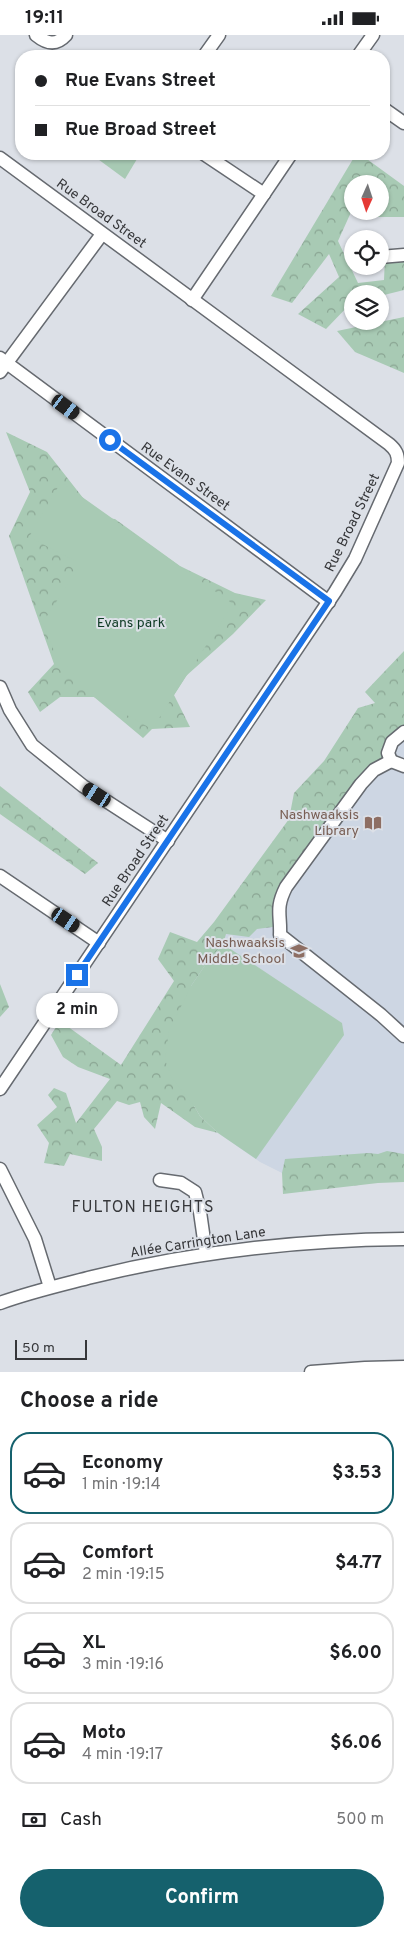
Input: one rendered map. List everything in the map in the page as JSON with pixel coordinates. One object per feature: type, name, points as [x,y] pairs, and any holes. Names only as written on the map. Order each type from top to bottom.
[{"type":"street","points":[[36,35],[44,41],[52,43],[59,42],[66,35]]},
{"type":"street","points":[[208,50],[219,35]]},
{"type":"street","points":[[362,50],[373,35]]},
{"type":"street","points":[[390,113],[404,123]]},
{"type":"street","name":"Rue Broad Street","points":[[0,158],[389,444],[398,456],[396,471],[355,559],[329,601],[0,1089]]},
{"type":"street","points":[[213,160],[264,194]]},
{"type":"street","points":[[192,300],[288,160]]},
{"type":"street","points":[[2,364],[102,234]]},
{"type":"street","points":[[389,256],[404,255]]},
{"type":"street","name":"Rue Evans Street","points":[[2,364],[329,601]]},
{"type":"street","points":[[0,687],[10,710],[32,745],[82,786],[168,841]]},
{"type":"street","points":[[404,732],[392,742],[388,753],[391,761],[404,766]]},
{"type":"street","points":[[391,761],[374,770],[361,784],[286,887],[280,899],[278,910],[280,935],[381,1015],[404,1036]]},
{"type":"street","points":[[0,876],[99,943]]},
{"type":"street","points":[[0,1169],[35,1239],[50,1287]]},
{"type":"street","points":[[160,1180],[181,1183],[196,1193],[206,1254]]},
{"type":"street","name":"Allée Carrington Lane","points":[[0,1303],[50,1287],[126,1269],[206,1254],[321,1242],[404,1239]]},
{"type":"street","points":[[311,1372],[404,1367]]},
{"type":"shaded area","name":"Nashwaaksis Middle School","points":[[404,705],[404,1168],[282,1173],[260,1162],[218,1133],[139,1036]]},
{"type":"green space","points":[[99,160],[136,160],[125,179]]},
{"type":"green space","points":[[352,160],[368,160],[389,175],[344,175],[344,220],[347,220],[338,241],[344,254],[344,275],[354,275],[358,283],[384,280],[384,275],[389,275],[389,257],[404,255],[404,290],[389,294],[389,285],[344,285],[344,310],[326,329],[298,314],[339,277],[329,254],[292,303],[271,296]]},
{"type":"green space","points":[[389,175],[404,186],[404,217],[389,217]]},
{"type":"green space","points":[[404,317],[404,373],[355,352],[337,331],[389,330],[389,320]]},
{"type":"green space","name":"Evans park","points":[[6,432],[47,452],[98,517],[115,519],[180,566],[235,593],[266,600],[233,634],[186,676],[174,695],[190,727],[152,729],[143,738],[94,697],[60,697],[40,712],[28,692],[54,664],[9,536],[30,492]]},
{"type":"green space","name":"Evans park","points":[[61,482],[233,604],[152,729],[94,697],[54,651],[43,622],[81,564],[29,537]]},
{"type":"green space","points":[[404,651],[404,732],[286,887],[280,926],[257,929],[249,937],[226,934],[223,944],[208,961],[191,986],[194,1106],[200,1116],[218,1133],[195,1127],[161,1103],[155,1129],[144,1117],[140,1102],[129,1105],[117,1101],[94,1129],[102,1147],[102,1161],[70,1154],[64,1166],[44,1163],[49,1143],[37,1125],[57,1107],[48,1095],[54,1088],[66,1093],[76,1123],[110,1079],[78,1067],[63,1057],[51,1035],[60,1021],[121,1065],[174,981],[158,959],[170,932],[197,942],[214,922],[289,819],[294,793],[324,761],[358,708],[375,703],[365,692]]},
{"type":"green space","points":[[0,786],[98,863],[85,874],[0,814]]},
{"type":"green space","points":[[223,944],[342,1023],[344,1035],[256,1159],[218,1133],[200,1116],[172,1078],[165,1060],[169,1031],[191,986],[208,961]]},
{"type":"green space","points":[[0,984],[9,1007],[0,1017]]},
{"type":"green space","points":[[387,1151],[404,1154],[404,1182],[378,1183],[283,1194],[282,1173],[285,1159],[368,1153],[378,1154]]},
{"type":"place","name":"Nashwaaksis Library","points":[[373,823]]},
{"type":"place","name":"Nashwaaksis Middle School","points":[[299,951]]},
{"type":"district","name":"FULTON HEIGHTS","points":[[143,1208]]},
{"type":"route","points":[[77,975],[329,601],[110,440]]}]
